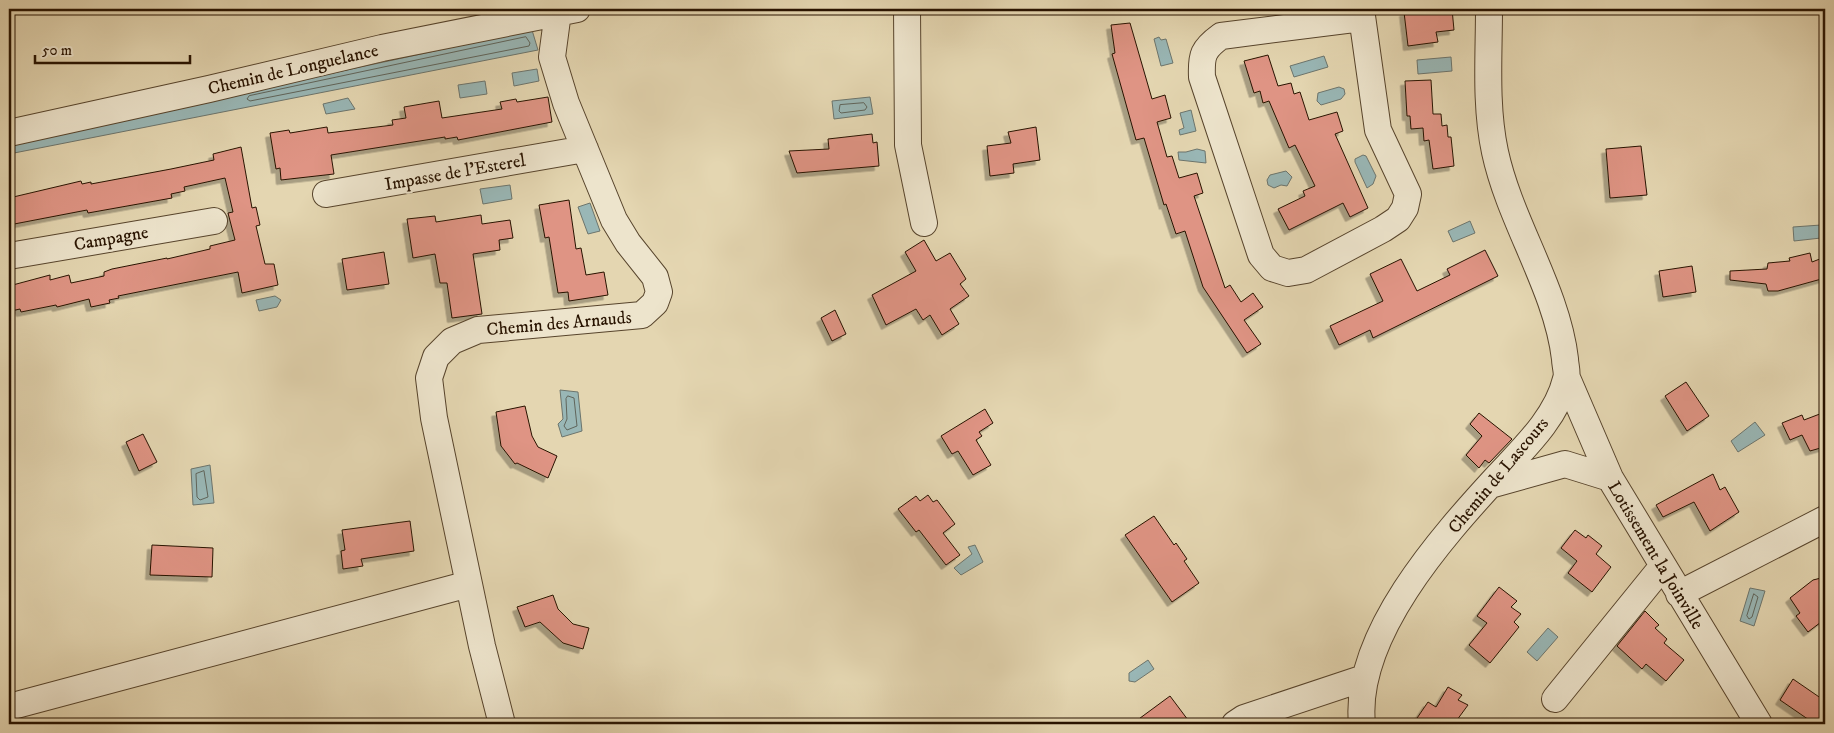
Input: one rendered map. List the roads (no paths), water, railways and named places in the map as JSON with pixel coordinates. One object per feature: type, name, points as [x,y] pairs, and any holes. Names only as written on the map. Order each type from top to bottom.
[{"type":"street","points":[[907,9],[908,145],[924,224]]},
{"type":"street","points":[[1489,9],[1489,115],[1495,151],[1504,187],[1557,320],[1567,378]]},
{"type":"street","name":"Chemin de Longuelance","points":[[9,133],[209,89],[382,48],[568,10]]},
{"type":"street","name":"Chemin des Arnauds","points":[[502,724],[469,584],[434,418],[429,378],[436,358],[452,341],[478,330],[642,315],[655,303],[659,292],[655,277],[628,243],[614,220],[566,103],[552,57],[568,10]]},
{"type":"street","points":[[1361,13],[1378,130],[1408,194],[1406,208],[1398,219],[1383,229],[1306,270],[1288,273],[1272,268],[1261,255],[1202,77],[1201,59],[1208,45],[1221,36],[1361,13]]},
{"type":"street","name":"Impasse de l'Esterel","points":[[326,194],[585,149]]},
{"type":"street","name":"Campagne","points":[[9,256],[214,221]]},
{"type":"street","name":"Lotissement la Joinville","points":[[1567,378],[1610,478],[1662,567],[1759,724]]},
{"type":"street","name":"Chemin de Lascours","points":[[1362,724],[1364,678],[1379,639],[1417,572],[1535,435],[1552,410],[1567,378]]},
{"type":"street","points":[[1490,485],[1566,464],[1610,478]]},
{"type":"street","points":[[1679,594],[1825,519]]},
{"type":"street","points":[[1555,699],[1662,567]]},
{"type":"street","points":[[9,707],[469,584]]},
{"type":"street","points":[[1235,724],[1244,718],[1364,678]]},
{"type":"water","points":[[532,30],[538,50],[9,154],[9,143]]},
{"type":"water","points":[[1159,37],[1161,40],[1166,39],[1173,63],[1161,66],[1154,39]]},
{"type":"water","points":[[1324,56],[1328,67],[1294,77],[1290,66]]},
{"type":"water","points":[[1451,57],[1452,71],[1418,74],[1417,60]]},
{"type":"water","points":[[537,69],[539,81],[514,86],[512,73]]},
{"type":"water","points":[[485,81],[487,94],[460,98],[458,85]]},
{"type":"water","points":[[1339,87],[1344,89],[1345,94],[1341,99],[1321,105],[1317,101],[1318,93]]},
{"type":"water","points":[[870,97],[873,114],[834,119],[832,101]]},
{"type":"water","points":[[348,98],[355,109],[326,114],[323,104]]},
{"type":"water","points":[[1191,110],[1196,131],[1180,135],[1179,130],[1184,128],[1180,113]]},
{"type":"water","points":[[1197,149],[1205,151],[1206,163],[1179,160],[1178,152]]},
{"type":"water","points":[[1363,155],[1366,156],[1376,176],[1373,184],[1367,188],[1355,162],[1355,159]]},
{"type":"water","points":[[1286,171],[1292,177],[1287,186],[1281,185],[1274,188],[1268,185],[1267,180],[1270,175]]},
{"type":"water","points":[[510,185],[512,199],[483,204],[480,189]]},
{"type":"water","points":[[590,203],[600,231],[588,234],[578,207]]},
{"type":"water","points":[[1470,221],[1475,233],[1453,242],[1448,231]]},
{"type":"water","points":[[1821,225],[1821,238],[1794,241],[1793,227]]},
{"type":"water","points":[[275,296],[281,300],[277,307],[259,311],[256,300]]},
{"type":"water","points":[[560,390],[578,392],[582,431],[562,437],[558,424],[563,419]]},
{"type":"water","points":[[1755,422],[1765,435],[1738,452],[1731,441]]},
{"type":"water","points":[[210,465],[214,503],[193,505],[191,469]]},
{"type":"water","points":[[975,545],[983,562],[961,575],[954,568],[972,554],[968,547]]},
{"type":"water","points":[[1750,588],[1765,591],[1754,626],[1740,621]]},
{"type":"water","points":[[1548,628],[1558,637],[1537,661],[1527,652]]},
{"type":"water","points":[[1148,660],[1154,669],[1135,682],[1129,681],[1129,673]]}]
